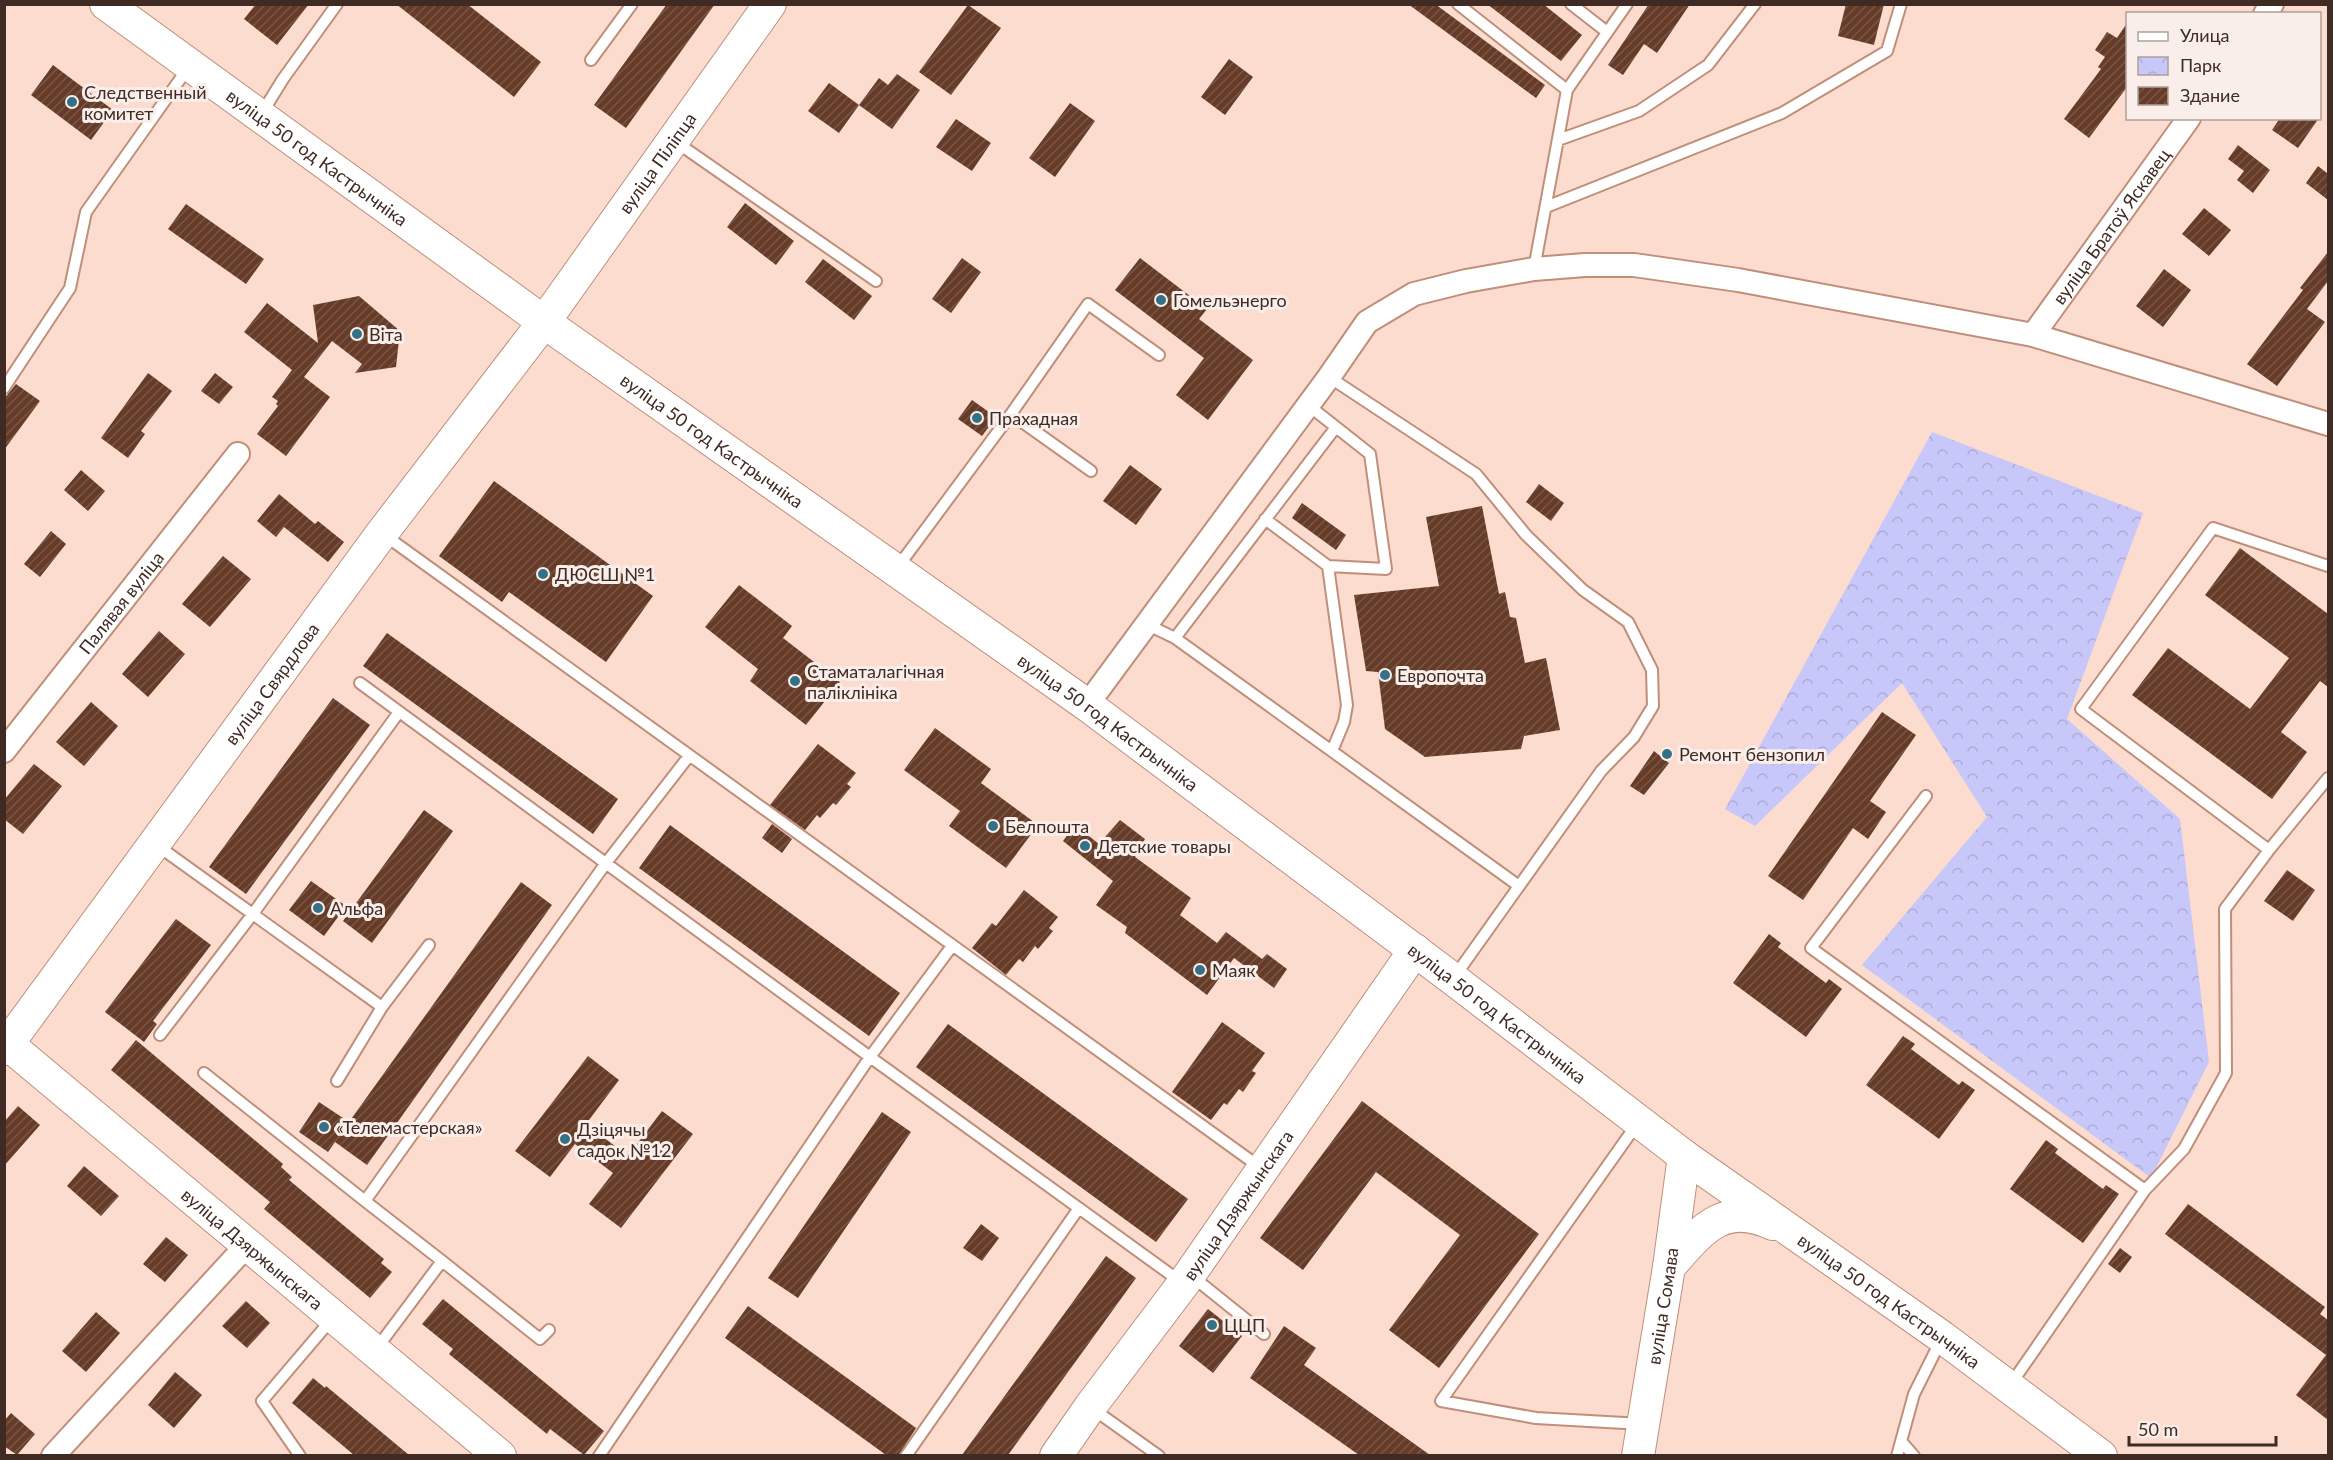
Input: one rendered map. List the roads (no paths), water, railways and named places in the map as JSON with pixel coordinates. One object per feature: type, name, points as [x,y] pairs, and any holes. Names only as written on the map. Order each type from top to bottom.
[{"type":"main road","name":"вуліца 50 год Кастрычніка","points":[[106,4],[544,322],[1087,705],[1453,978],[1684,1156],[1942,1337],[2101,1455]]},
{"type":"main road","name":"вуліца Піліпца","points":[[544,322],[770,4]]},
{"type":"main road","name":"вуліца Свярдлова","points":[[6,1044],[382,533],[544,322]]},
{"type":"main road","name":"вуліца Дзяржынскага","points":[[1056,1455],[1187,1279],[1415,950]]},
{"type":"main road","name":"вуліца Дзяржынскага","points":[[6,1044],[500,1455]]},
{"type":"main road","name":"вуліца Сомава","points":[[1638,1455],[1669,1267],[1684,1156]]},
{"type":"main road","points":[[1669,1267],[1707,1226],[1723,1217],[1743,1214],[1768,1221],[1797,1235]]},
{"type":"street","name":"вуліца Братоў Яскавец","points":[[2033,335],[2188,120]]},
{"type":"street","points":[[1087,705],[1367,322],[1414,294],[1466,281],[1534,269],[1585,265],[1634,265],[1738,280],[2033,335],[2328,424]]},
{"type":"street","name":"Палявая вуліца","points":[[4,751],[238,454]]},
{"type":"street","points":[[54,1455],[247,1245]]},
{"type":"lane","points":[[260,116],[283,79],[337,4]]},
{"type":"lane","points":[[591,60],[632,4]]},
{"type":"lane","points":[[1458,4],[1567,90]]},
{"type":"lane","points":[[1571,4],[1607,32]]},
{"type":"lane","points":[[1534,269],[1567,90],[1627,4]]},
{"type":"lane","points":[[1558,141],[1639,111],[1708,65],[1755,4]]},
{"type":"lane","points":[[1546,207],[1782,113],[1887,51],[1901,4]]},
{"type":"lane","points":[[4,388],[70,288],[86,212],[189,65]]},
{"type":"lane","points":[[673,140],[876,281]]},
{"type":"lane","points":[[896,570],[1011,414],[1088,304],[1159,355]]},
{"type":"lane","points":[[1329,377],[1476,474],[1526,535],[1583,591],[1628,622],[1653,670],[1653,706],[1634,737],[1601,771],[1453,978]]},
{"type":"lane","points":[[1265,519],[1328,566],[1386,569],[1370,454],[1308,405]]},
{"type":"lane","points":[[1011,414],[1091,471]]},
{"type":"lane","points":[[1175,638],[1336,427]]},
{"type":"lane","points":[[2269,850],[2081,709],[2213,528],[2328,566]]},
{"type":"lane","points":[[382,533],[1263,1170]]},
{"type":"lane","points":[[1328,566],[1347,705],[1344,722],[1332,751]]},
{"type":"lane","points":[[1146,624],[1175,638],[1519,886]]},
{"type":"lane","points":[[360,683],[870,1058],[1079,1208],[1187,1279],[1264,1334]]},
{"type":"lane","points":[[160,1035],[252,915],[399,712]]},
{"type":"lane","points":[[365,1201],[606,863],[689,756]]},
{"type":"lane","points":[[2009,1387],[2145,1190],[2184,1149],[2226,1072],[2225,909],[2269,850],[2328,778]]},
{"type":"lane","points":[[1926,796],[1811,948],[2145,1190]]},
{"type":"lane","points":[[155,844],[382,1007]]},
{"type":"lane","points":[[337,1081],[382,1007],[429,945]]},
{"type":"lane","points":[[598,1455],[870,1058],[952,946]]},
{"type":"lane","points":[[204,1073],[540,1339],[549,1330]]},
{"type":"lane","points":[[1638,1121],[1441,1401],[1536,1418],[1642,1424]]},
{"type":"lane","points":[[906,1455],[1079,1208]]},
{"type":"lane","points":[[375,1351],[442,1261]]},
{"type":"lane","points":[[300,1455],[262,1401],[334,1316]]},
{"type":"lane","points":[[1897,1455],[1914,1394],[1942,1337]]},
{"type":"lane","points":[[1090,1407],[1159,1455]]},
{"type":"lane","points":[[1901,1441],[1914,1455]]},
{"type":"place","name":"Следственный комитет","points":[[72,102]]},
{"type":"place","name":"Гомельэнерго","points":[[1161,300]]},
{"type":"place","name":"Віта","points":[[357,334]]},
{"type":"place","name":"Прахадная","points":[[977,418]]},
{"type":"place","name":"ДЮСШ №1","points":[[543,574]]},
{"type":"place","name":"Европочта","points":[[1385,675]]},
{"type":"place","name":"Стаматалагічная паліклініка","points":[[795,681]]},
{"type":"place","name":"Ремонт бензопил","points":[[1667,754]]},
{"type":"place","name":"Белпошта","points":[[993,826]]},
{"type":"place","name":"Детские товары","points":[[1085,846]]},
{"type":"place","name":"Альфа","points":[[318,908]]},
{"type":"place","name":"Маяк","points":[[1200,970]]},
{"type":"place","name":"«Телемастерская»","points":[[324,1127]]},
{"type":"place","name":"Дзіцячы садок №12","points":[[565,1139]]},
{"type":"place","name":"ЦЦП","points":[[1212,1325]]}]
